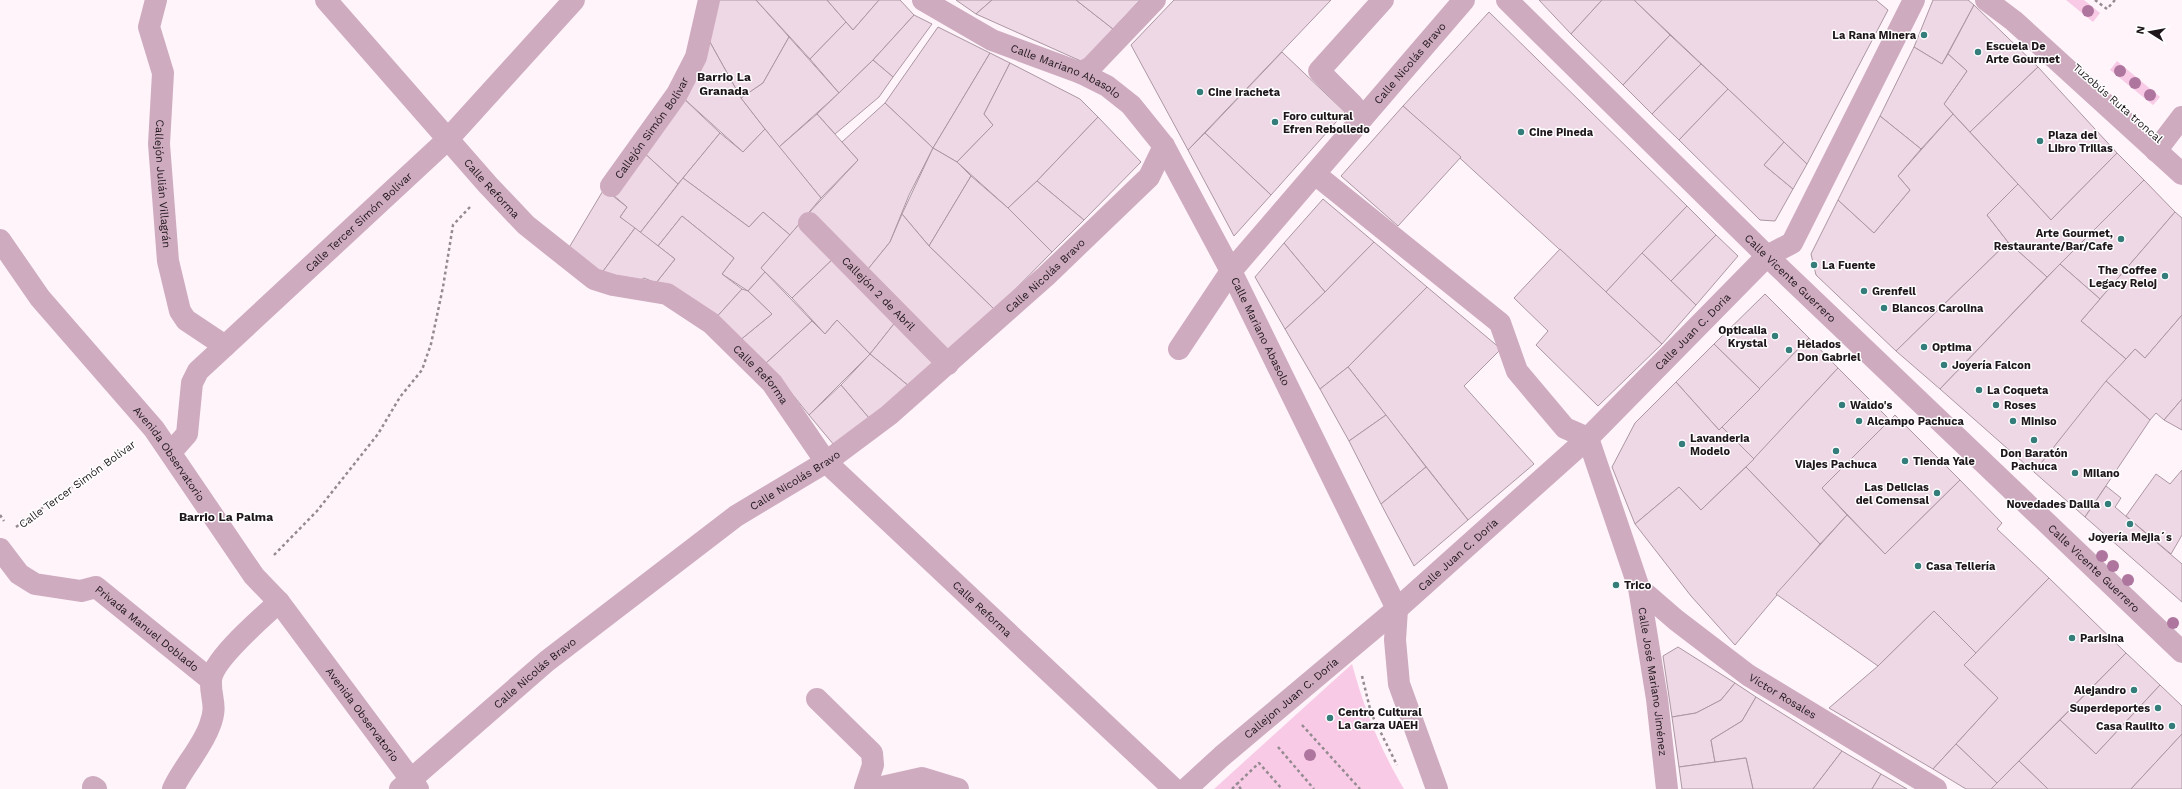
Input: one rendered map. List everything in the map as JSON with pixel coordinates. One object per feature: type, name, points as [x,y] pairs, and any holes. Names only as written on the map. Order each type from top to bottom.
[{"type":"street","name":"Callejón Julián Villagrán","points":[[156,0],[149,26],[163,73],[159,144],[168,261],[180,311],[186,320],[225,346]]},
{"type":"street","name":"Calle Reforma","points":[[326,0],[488,185],[526,225],[594,280],[613,285],[667,294],[710,323],[772,383],[826,462],[1174,789]]},
{"type":"street","name":"Calle Tercer Simón Bolívar","points":[[171,452],[187,434],[192,382],[198,371],[448,139],[574,0]]},
{"type":"street","name":"Callejón Simón Bolívar","points":[[611,186],[677,94],[696,57],[709,0]]},
{"type":"street","name":"Calle Mariano Abasolo","points":[[923,0],[992,40],[1081,73],[1106,86],[1131,104],[1164,146],[1231,271],[1397,609]]},
{"type":"street","points":[[1081,73],[1091,67],[1155,0]]},
{"type":"street","points":[[1363,117],[1319,71],[1384,0]]},
{"type":"street","name":"Calle Nicolás Bravo","points":[[1179,349],[1231,271],[1464,0]]},
{"type":"street","name":"Calle Vicente Guerrero","points":[[1507,0],[1767,256],[2182,652]]},
{"type":"street","name":"Calle Juan C. Doria","points":[[1397,609],[1588,438],[1767,256],[1792,243],[1914,0]]},
{"type":"street","points":[[1986,0],[2014,21],[2160,147],[2182,174]]},
{"type":"street","name":"Tuzobús Ruta troncal","points":[[1998,0],[2027,22],[2160,147],[2182,160]]},
{"type":"street","points":[[2160,147],[2182,117]]},
{"type":"street","name":"Calle Nicolás Bravo","points":[[410,786],[547,661],[736,516],[826,462],[889,415],[1046,276],[1149,177],[1164,146]]},
{"type":"street","points":[[1315,174],[1500,323],[1517,371],[1566,428],[1588,438]]},
{"type":"street","name":"Callejón 2 de Abril","points":[[809,224],[948,364]]},
{"type":"street","name":"Avenida Observatorio","points":[[0,240],[40,298],[154,429],[254,576],[279,602],[410,786]]},
{"type":"street","name":"Calle José Mariano Jiménez","points":[[1588,438],[1638,588],[1658,699],[1668,789]]},
{"type":"street","name":"Privada Manuel Doblado","points":[[6,540],[19,574],[35,584],[81,591],[96,587],[211,680]]},
{"type":"street","name":"Víctor Rosales","points":[[1638,588],[1676,620],[1748,675],[1936,789]]},
{"type":"street","name":"Privada Manuel Doblado","points":[[173,789],[181,771],[210,726],[215,707],[211,680],[215,668],[240,639],[279,602]]},
{"type":"street","points":[[1397,609],[1394,640],[1399,684],[1437,789]]},
{"type":"street","name":"Callejon Juan C. Doria","points":[[1186,789],[1222,756],[1397,609]]},
{"type":"street","points":[[817,699],[872,753],[873,765],[865,789]]},
{"type":"street","points":[[873,789],[922,778],[958,789]]},
{"type":"path","points":[[2095,0],[2107,9],[2115,0]]},
{"type":"path","points":[[254,576],[317,511],[378,434],[400,397],[422,370],[431,344],[443,287],[453,225],[488,185]]},
{"type":"path","name":"Calle Tercer Simón Bolívar","points":[[6,540],[154,429]]},
{"type":"path","points":[[1349,649],[1357,659],[1371,713],[1399,769]]},
{"type":"path","points":[[1298,729],[1303,724],[1360,789]]},
{"type":"path","points":[[1282,743],[1277,747],[1314,789]]},
{"type":"path","points":[[1232,789],[1259,764],[1282,789]]},
{"type":"path","points":[[1237,784],[1241,789]]},
{"type":"shaded area","points":[[2066,0],[2084,0],[2100,13],[2093,22]]},
{"type":"shaded area","points":[[2117,61],[2160,97],[2153,105],[2110,70]]},
{"type":"shaded area","name":"Centro Cultural La Garza UAEH","points":[[1352,664],[1362,697],[1380,743],[1404,789],[1214,789]]},
{"type":"building","points":[[713,0],[756,0],[789,37],[763,83],[741,98],[706,35]]},
{"type":"building","points":[[756,0],[827,0],[846,22],[810,59]]},
{"type":"building","points":[[827,0],[879,0],[853,30]]},
{"type":"building","points":[[879,0],[900,0],[914,15],[873,60],[839,93],[810,59],[846,22],[853,30]]},
{"type":"building","points":[[956,0],[992,0],[976,14]]},
{"type":"building","points":[[992,0],[1076,0],[1113,29],[1083,62],[976,14]]},
{"type":"building","points":[[1076,0],[1140,0],[1113,29]]},
{"type":"building","name":"Cine Iracheta","points":[[1174,0],[1331,0],[1188,150],[1131,45]]},
{"type":"building","points":[[1539,0],[1602,0],[1571,34]]},
{"type":"building","points":[[1602,0],[1634,0],[1670,35],[1623,85],[1571,34]]},
{"type":"building","points":[[1634,0],[1876,0],[1888,10],[1807,164]]},
{"type":"building","points":[[1933,0],[1968,0],[1974,5],[1942,64],[1914,47]]},
{"type":"building","points":[[1974,5],[2038,67],[1970,132],[1944,104],[1967,71],[1948,54]]},
{"type":"building","name":"Cine Pineda","points":[[1489,12],[1687,206],[1606,292],[1403,106]]},
{"type":"building","points":[[914,15],[932,24],[893,77],[873,60]]},
{"type":"building","points":[[938,27],[990,53],[933,148],[885,103]]},
{"type":"building","points":[[706,35],[741,98],[765,129],[743,152],[681,96]]},
{"type":"building","points":[[1670,35],[1701,64],[1652,114],[1623,85]]},
{"type":"building","points":[[789,37],[839,93],[779,147],[741,98],[763,83]]},
{"type":"building","points":[[1914,47],[1942,64],[1948,54],[1967,71],[1944,104],[1953,114],[1921,149],[1880,116]]},
{"type":"building","name":"Foro cultural Efren Rebolledo","points":[[1282,52],[1345,112],[1271,195],[1205,133]]},
{"type":"building","points":[[990,53],[1010,63],[984,114],[993,125],[957,162],[933,148]]},
{"type":"building","points":[[873,60],[893,77],[879,97],[835,134],[817,114]]},
{"type":"building","points":[[1010,63],[1080,99],[1098,117],[1037,181],[1008,208],[957,162],[993,125],[984,114]]},
{"type":"building","points":[[1701,64],[1728,89],[1679,140],[1652,114]]},
{"type":"building","points":[[2038,67],[2117,153],[2051,220],[1970,132]]},
{"type":"building","points":[[1728,89],[1784,142],[1764,165],[1793,189],[1775,221],[1760,220],[1679,140]]},
{"type":"building","points":[[681,96],[720,133],[678,184],[642,151]]},
{"type":"building","points":[[885,103],[933,148],[909,195],[890,242],[864,274],[807,215],[858,160],[842,142]]},
{"type":"building","points":[[1403,106],[1461,157],[1398,226],[1341,176]]},
{"type":"building","points":[[817,114],[858,160],[821,198],[779,147]]},
{"type":"building","points":[[1953,114],[2018,184],[1987,215],[2008,242],[1896,351],[1816,275],[1811,254],[1838,200],[1874,233],[1910,190],[1898,176]]},
{"type":"building","points":[[1880,116],[1921,149],[1898,176],[1910,190],[1874,233],[1838,200]]},
{"type":"building","points":[[1098,117],[1141,162],[1084,220],[1037,181]]},
{"type":"building","points":[[765,129],[821,198],[790,235],[763,212],[749,227],[683,178],[720,133],[743,152]]},
{"type":"building","points":[[1205,133],[1271,195],[1234,236],[1188,150]]},
{"type":"building","points":[[1784,142],[1807,164],[1793,189],[1764,165]]},
{"type":"building","points":[[933,148],[957,162],[971,176],[929,246],[902,214]]},
{"type":"building","points":[[642,151],[678,184],[640,233],[620,217],[627,207],[612,194]]},
{"type":"building","points":[[2117,153],[2144,180],[2047,277],[2008,242],[1987,215],[2018,184],[2051,220]]},
{"type":"building","points":[[971,176],[1008,208],[1052,252],[995,310],[929,246]]},
{"type":"building","points":[[683,178],[749,227],[763,212],[790,235],[761,268],[765,272],[748,291],[722,274],[734,258],[682,216],[658,246],[640,233]]},
{"type":"building","points":[[2144,180],[2175,212],[2100,299],[2060,264]]},
{"type":"building","points":[[1037,181],[1084,220],[1052,252],[1008,208]]},
{"type":"building","points":[[604,189],[627,207],[620,217],[635,228],[598,278],[567,251]]},
{"type":"building","points":[[1323,199],[1374,242],[1325,292],[1284,243]]},
{"type":"building","points":[[1687,206],[1716,235],[1671,281],[1642,253]]},
{"type":"building","points":[[2175,212],[2182,218],[2182,315],[2145,358],[2135,349],[2126,359],[2081,321]]},
{"type":"building","points":[[902,214],[929,246],[995,310],[948,357],[864,274],[890,242]]},
{"type":"building","points":[[682,216],[734,258],[722,274],[742,289],[714,320],[656,283],[675,259],[658,246]]},
{"type":"building","points":[[801,222],[835,257],[792,298],[761,268]]},
{"type":"building","points":[[635,228],[675,259],[656,283],[644,278],[631,287],[598,278]]},
{"type":"building","points":[[1716,235],[1738,256],[1696,305],[1671,281]]},
{"type":"building","points":[[1374,242],[1427,287],[1348,367],[1320,389],[1285,329],[1325,292]]},
{"type":"building","points":[[2008,242],[2047,277],[1940,389],[1896,351]]},
{"type":"building","points":[[1284,243],[1325,292],[1285,329],[1255,277]]},
{"type":"building","points":[[1560,249],[1662,344],[1598,406],[1536,345],[1548,331],[1514,298]]},
{"type":"building","points":[[1642,253],[1696,305],[1662,344],[1606,292]]},
{"type":"building","points":[[835,257],[897,320],[870,354],[837,320],[825,334],[792,298]]},
{"type":"building","points":[[2060,264],[2100,299],[2081,321],[2126,359],[2034,472],[1940,389]]},
{"type":"building","points":[[765,272],[812,321],[765,364],[739,341],[772,314],[748,291]]},
{"type":"building","points":[[1427,287],[1501,349],[1464,386],[1534,464],[1468,520],[1348,367]]},
{"type":"building","points":[[742,289],[748,291],[772,314],[739,341],[714,320]]},
{"type":"building","points":[[1765,294],[1809,338],[1760,389],[1714,344]]},
{"type":"building","points":[[2182,315],[2182,399],[2164,420],[2156,413],[2150,420],[2106,381],[2135,349],[2145,358]]},
{"type":"building","points":[[837,320],[870,354],[809,415],[776,374],[765,364],[812,321],[825,334]]},
{"type":"building","points":[[897,320],[940,364],[910,387],[870,354]]},
{"type":"building","points":[[1809,338],[1838,368],[1754,459],[1722,427]]},
{"type":"building","points":[[1714,344],[1760,389],[1719,430],[1676,382]]},
{"type":"building","points":[[870,354],[910,387],[869,418],[841,385]]},
{"type":"building","points":[[1348,367],[1386,415],[1349,441],[1320,389]]},
{"type":"building","points":[[1838,368],[1890,420],[1822,488],[1847,515],[1820,544],[1746,467]]},
{"type":"building","points":[[2106,381],[2150,420],[2085,517],[2034,472]]},
{"type":"building","name":"Lavanderia Modelo","points":[[1676,382],[1719,430],[1722,427],[1754,459],[1701,510],[1679,487],[1635,524],[1612,467],[1635,423]]},
{"type":"building","points":[[841,385],[869,418],[834,445],[809,415]]},
{"type":"building","points":[[2182,399],[2182,430],[2164,420]]},
{"type":"building","points":[[1386,415],[1426,467],[1381,504],[1349,441]]},
{"type":"building","points":[[1895,415],[1960,480],[1885,554],[1822,488]]},
{"type":"building","points":[[1426,467],[1468,520],[1414,566],[1381,504]]},
{"type":"building","points":[[1746,467],[1820,544],[1735,645],[1691,596],[1635,524],[1679,487],[1701,510]]},
{"type":"building","points":[[2182,470],[2182,535],[2171,554],[2126,516],[2156,474],[2170,484]]},
{"type":"building","name":"Casa Tellería","points":[[1960,480],[2002,523],[1997,529],[2049,578],[1976,653],[1934,611],[1878,666],[1776,594],[1847,515],[1885,554]]},
{"type":"building","points":[[2106,486],[2121,498],[2115,507],[2182,564],[2182,602],[2085,517]]},
{"type":"building","points":[[2049,578],[2126,653],[1997,783],[1956,744],[1998,698],[1964,665]]},
{"type":"building","points":[[1934,611],[1976,653],[1964,665],[1998,698],[1933,769],[1829,708],[1878,666]]},
{"type":"building","points":[[1678,647],[1735,683],[1721,700],[1696,713],[1672,717],[1663,656]]},
{"type":"building","points":[[2126,653],[2160,685],[2096,754],[2060,720]]},
{"type":"building","points":[[1735,683],[1756,697],[1742,721],[1711,740],[1715,762],[1679,767],[1672,717],[1696,713],[1721,700]]},
{"type":"building","points":[[2160,685],[2182,706],[2182,734],[2131,789],[2048,789],[2019,761],[2060,720],[2096,754]]},
{"type":"building","points":[[1756,697],[1842,751],[1813,789],[1753,789],[1746,758],[1715,762],[1711,740],[1742,721]]},
{"type":"building","points":[[2182,734],[2182,789],[2131,789]]},
{"type":"building","points":[[1956,744],[1997,783],[1991,789],[1966,789],[1933,769]]},
{"type":"building","points":[[1842,751],[1881,774],[1872,789],[1813,789]]},
{"type":"building","points":[[1746,758],[1753,789],[1682,789],[1679,767]]},
{"type":"building","points":[[2019,761],[2048,789],[1991,789]]},
{"type":"building","points":[[1881,774],[1907,789],[1872,789]]},
{"type":"place","name":"La Rana Minera","points":[[1924,35]]},
{"type":"place","name":"Escuela De Arte Gourmet","points":[[1978,52]]},
{"type":"place","name":"Cine Iracheta","points":[[1200,92]]},
{"type":"place","name":"Foro cultural Efren Rebolledo","points":[[1275,122]]},
{"type":"place","name":"Cine Pineda","points":[[1521,132]]},
{"type":"place","name":"Plaza del Libro Trillas","points":[[2040,141]]},
{"type":"place","name":"Arte Gourmet, Restaurante/Bar/Cafe","points":[[2121,239]]},
{"type":"place","name":"La Fuente","points":[[1814,265]]},
{"type":"place","name":"The Coffee Legacy Reloj","points":[[2165,276]]},
{"type":"place","name":"Grenfell","points":[[1864,291]]},
{"type":"place","name":"Blancos Carolina","points":[[1884,308]]},
{"type":"place","name":"Opticalia Krystal","points":[[1775,336]]},
{"type":"place","name":"Optima","points":[[1924,347]]},
{"type":"place","name":"Helados Don Gabriel","points":[[1789,350]]},
{"type":"place","name":"Joyería Falcon","points":[[1944,365]]},
{"type":"place","name":"La Coqueta","points":[[1979,390]]},
{"type":"place","name":"Waldo's","points":[[1842,405]]},
{"type":"place","name":"Roses","points":[[1996,405]]},
{"type":"place","name":"Alcampo Pachuca","points":[[1859,421]]},
{"type":"place","name":"Miniso","points":[[2013,421]]},
{"type":"place","name":"Don Baratón Pachuca","points":[[2034,440]]},
{"type":"place","name":"Lavanderia Modelo","points":[[1682,444]]},
{"type":"place","name":"Viajes Pachuca","points":[[1836,451]]},
{"type":"place","name":"Tienda Yale","points":[[1905,461]]},
{"type":"place","name":"Milano","points":[[2075,473]]},
{"type":"place","name":"Las Delicias del Comensal","points":[[1937,493]]},
{"type":"place","name":"Novedades Dalila","points":[[2108,504]]},
{"type":"place","name":"Joyería Mejia´s","points":[[2130,524]]},
{"type":"place","name":"Casa Tellería","points":[[1918,566]]},
{"type":"place","name":"Trico","points":[[1616,585]]},
{"type":"place","name":"Parisina","points":[[2072,638]]},
{"type":"place","name":"Alejandro","points":[[2134,690]]},
{"type":"place","name":"Superdeportes","points":[[2158,708]]},
{"type":"place","name":"Centro Cultural La Garza UAEH","points":[[1330,718]]},
{"type":"place","name":"Casa Raulito","points":[[2172,726]]},
{"type":"district","name":"Barrio La Granada","points":[[724,84]]},
{"type":"district","name":"Barrio La Palma","points":[[226,517]]}]
